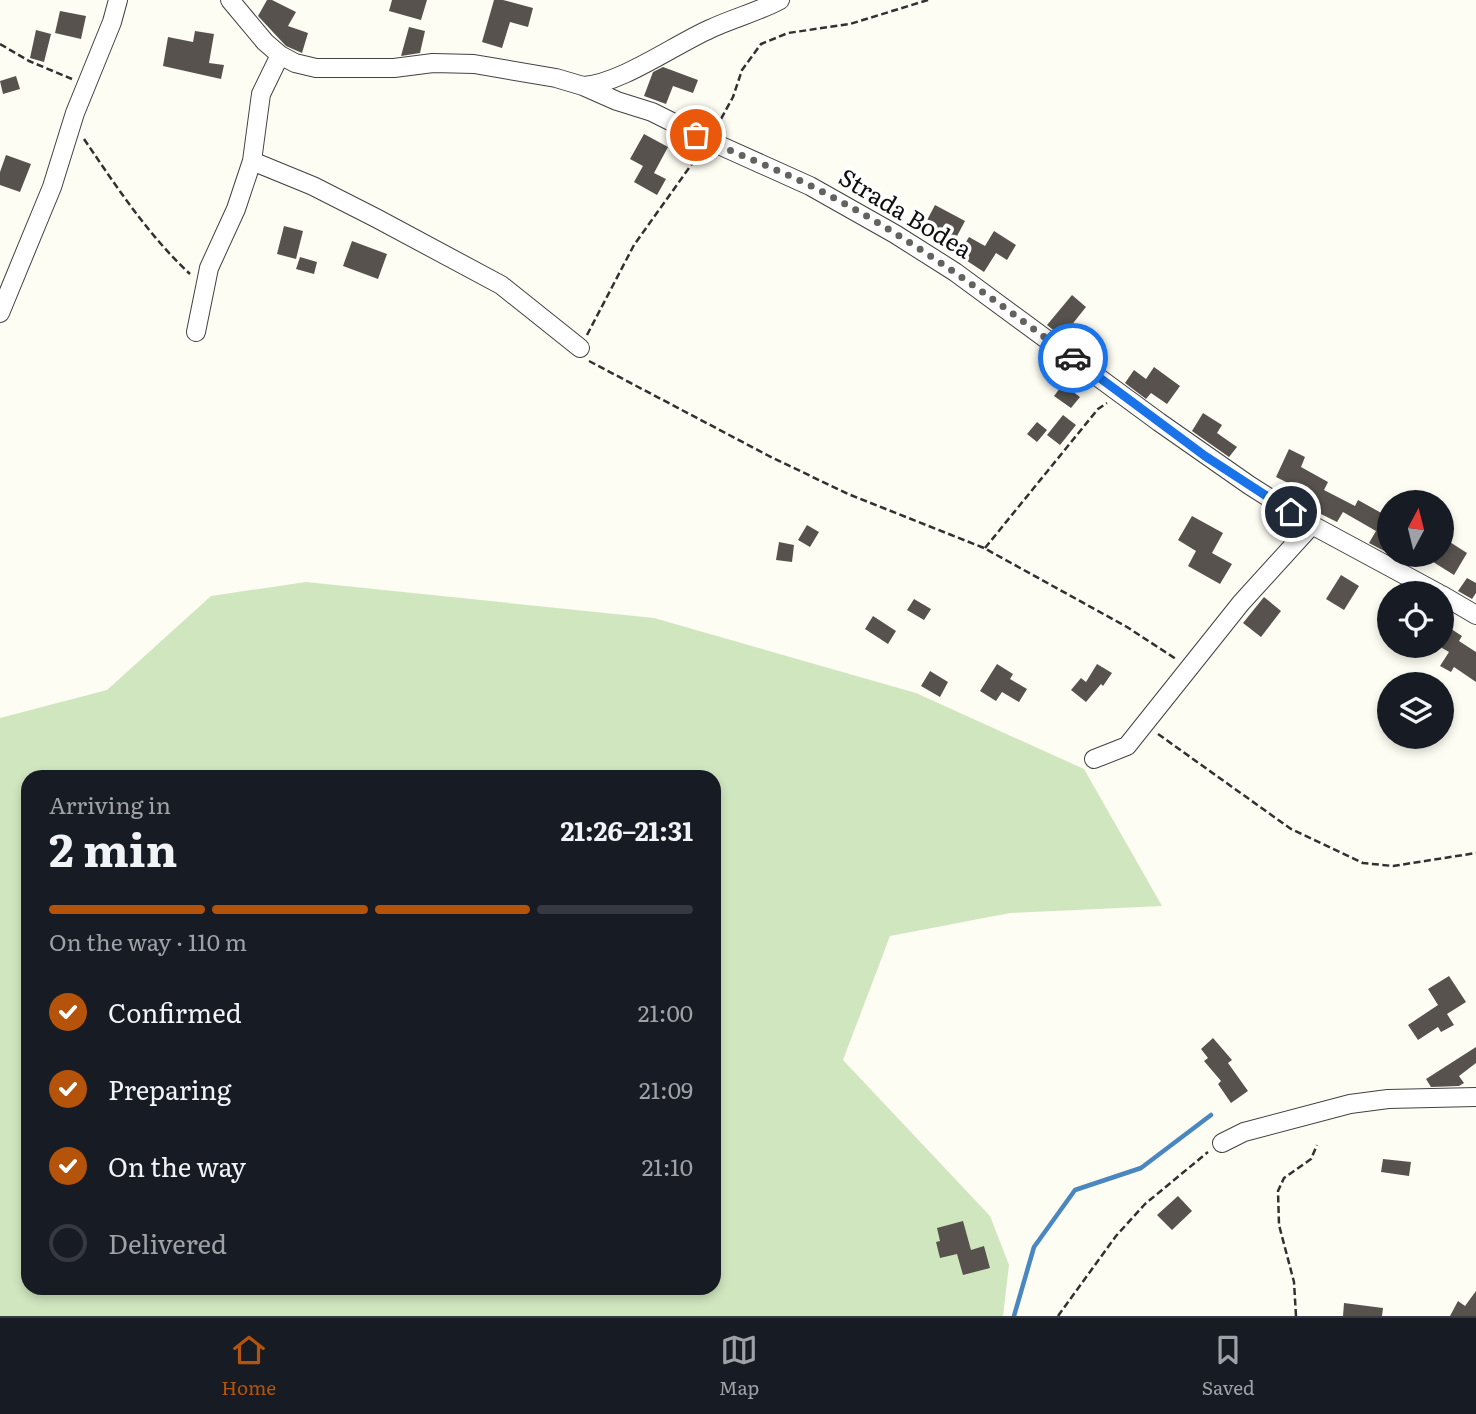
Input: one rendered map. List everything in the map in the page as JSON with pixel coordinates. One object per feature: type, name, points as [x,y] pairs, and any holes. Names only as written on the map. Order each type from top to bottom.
[{"type":"street","points":[[0,313],[52,187],[72,122],[112,22],[118,0]]},
{"type":"street","points":[[196,332],[209,268],[231,221],[252,161],[261,94],[279,55],[230,0]]},
{"type":"street","points":[[583,86],[596,85],[624,73],[706,30],[780,0]]},
{"type":"street","name":"Strada Bodea","points":[[279,55],[295,63],[316,68],[394,68],[433,63],[474,64],[527,71],[583,86],[652,112],[810,186],[895,234],[1013,313],[1205,456],[1312,525],[1416,581]]},
{"type":"street","points":[[252,161],[313,186],[501,285],[580,348]]},
{"type":"street","points":[[1094,759],[1127,746],[1241,603],[1312,525]]},
{"type":"street","name":"Strada Bodea","points":[[1454,602],[1476,615]]},
{"type":"street","points":[[1222,1143],[1244,1132],[1353,1112],[1388,1100],[1476,1097]]},
{"type":"path","points":[[928,0],[850,24],[788,33],[761,44],[742,70],[733,97],[710,141],[690,164],[634,245],[580,348],[589,361],[769,456],[848,494],[984,548],[1127,627],[1190,669]]},
{"type":"path","points":[[0,44],[29,61],[86,85]]},
{"type":"path","points":[[72,122],[142,219],[203,290]]},
{"type":"path","points":[[984,548],[1098,409],[1121,394]]},
{"type":"path","points":[[1143,725],[1175,744],[1292,829],[1363,863],[1392,866],[1476,853]]},
{"type":"path","points":[[1058,1316],[1131,1219],[1164,1188],[1222,1143]]},
{"type":"path","points":[[1296,1316],[1294,1282],[1279,1225],[1278,1191],[1284,1178],[1311,1159],[1317,1145]]},
{"type":"green space","points":[[306,582],[654,618],[916,693],[1084,769],[1162,906],[1010,913],[890,936],[843,1060],[990,1216],[1009,1265],[1003,1316],[0,1316],[0,718],[107,690],[211,596]]},
{"type":"building","points":[[267,0],[296,12],[288,26],[308,33],[302,53],[286,46],[258,16]]},
{"type":"building","points":[[392,0],[427,0],[421,20],[389,11]]},
{"type":"building","points":[[494,0],[533,8],[528,27],[510,22],[502,48],[482,42]]},
{"type":"building","points":[[60,11],[86,16],[81,39],[55,33]]},
{"type":"building","points":[[409,27],[425,31],[420,53],[401,56]]},
{"type":"building","points":[[36,30],[51,34],[44,62],[30,58]]},
{"type":"building","points":[[195,31],[214,34],[209,63],[224,65],[221,79],[163,66],[168,37],[193,42]]},
{"type":"building","points":[[663,67],[698,80],[693,93],[673,86],[666,104],[644,96],[653,72]]},
{"type":"building","points":[[16,76],[20,89],[3,94],[0,81]]},
{"type":"building","points":[[644,134],[668,147],[654,173],[666,179],[657,195],[634,182],[643,166],[630,159]]},
{"type":"building","points":[[6,155],[31,164],[20,192],[0,185],[0,172]]},
{"type":"building","points":[[935,205],[965,221],[956,238],[926,222]]},
{"type":"building","points":[[284,226],[303,231],[296,259],[277,254]]},
{"type":"building","points":[[994,231],[1016,245],[1007,260],[996,253],[984,272],[958,255],[969,237],[985,246]]},
{"type":"building","points":[[352,241],[387,254],[378,279],[343,266]]},
{"type":"building","points":[[300,257],[317,262],[314,274],[296,269]]},
{"type":"building","points":[[1072,295],[1086,307],[1062,337],[1047,325]]},
{"type":"building","points":[[1154,367],[1180,386],[1167,404],[1151,393],[1146,399],[1125,383],[1134,370],[1146,379]]},
{"type":"building","points":[[1063,384],[1080,397],[1071,408],[1054,396]]},
{"type":"building","points":[[1203,413],[1222,425],[1217,433],[1237,447],[1229,457],[1192,431]]},
{"type":"building","points":[[1063,415],[1076,425],[1060,445],[1047,435]]},
{"type":"building","points":[[1037,422],[1047,430],[1037,442],[1027,434]]},
{"type":"building","points":[[1289,449],[1305,457],[1301,467],[1328,482],[1324,490],[1355,506],[1358,500],[1377,511],[1377,547],[1369,543],[1376,531],[1343,512],[1337,522],[1316,513],[1296,501],[1302,490],[1276,477]]},
{"type":"building","points":[[1192,516],[1223,533],[1212,553],[1232,564],[1220,584],[1188,566],[1196,551],[1178,540]]},
{"type":"building","points":[[807,525],[819,532],[810,547],[798,540]]},
{"type":"building","points":[[779,542],[794,545],[792,562],[776,560]]},
{"type":"building","points":[[1454,545],[1467,553],[1454,575],[1441,567],[1454,567]]},
{"type":"building","points":[[1341,575],[1359,586],[1344,610],[1326,599]]},
{"type":"building","points":[[1467,578],[1476,583],[1476,593],[1472,599],[1458,591]]},
{"type":"building","points":[[1264,597],[1281,611],[1261,637],[1243,623]]},
{"type":"building","points":[[914,599],[931,609],[924,620],[907,610]]},
{"type":"building","points":[[873,616],[896,631],[888,644],[865,629]]},
{"type":"building","points":[[1454,631],[1462,636],[1459,641],[1476,652],[1476,682],[1454,667],[1451,672],[1440,666],[1445,658],[1454,658]]},
{"type":"building","points":[[997,664],[1013,674],[1010,679],[1027,689],[1019,702],[1002,692],[996,701],[980,691]]},
{"type":"building","points":[[1097,664],[1112,673],[1086,702],[1071,690],[1081,678],[1086,682]]},
{"type":"building","points":[[930,671],[948,682],[940,697],[921,686]]},
{"type":"building","points":[[1449,976],[1466,1002],[1447,1014],[1454,1025],[1441,1032],[1438,1027],[1418,1040],[1408,1025],[1438,1005],[1428,989]]},
{"type":"building","points":[[1213,1038],[1232,1060],[1228,1063],[1248,1091],[1231,1103],[1218,1084],[1221,1081],[1204,1061],[1208,1058],[1201,1049]]},
{"type":"building","points":[[1476,1047],[1476,1063],[1459,1076],[1464,1083],[1459,1086],[1431,1087],[1426,1079]]},
{"type":"building","points":[[1383,1159],[1411,1162],[1409,1176],[1381,1172]]},
{"type":"building","points":[[1178,1196],[1192,1211],[1172,1230],[1157,1215]]},
{"type":"building","points":[[963,1221],[971,1250],[984,1246],[990,1268],[963,1275],[957,1254],[940,1258],[936,1242],[940,1241],[937,1228]]},
{"type":"building","points":[[1476,1291],[1476,1316],[1450,1316],[1458,1301],[1465,1306]]},
{"type":"building","points":[[1344,1303],[1383,1308],[1382,1316],[1343,1316]]},
{"type":"waterway","points":[[1014,1316],[1034,1247],[1075,1190],[1141,1168],[1211,1115]]},
{"type":"way so far","points":[[696,135],[810,186],[895,234],[956,272],[1073,358]]},
{"type":"route","points":[[1073,358],[1205,456],[1291,512]]}]
